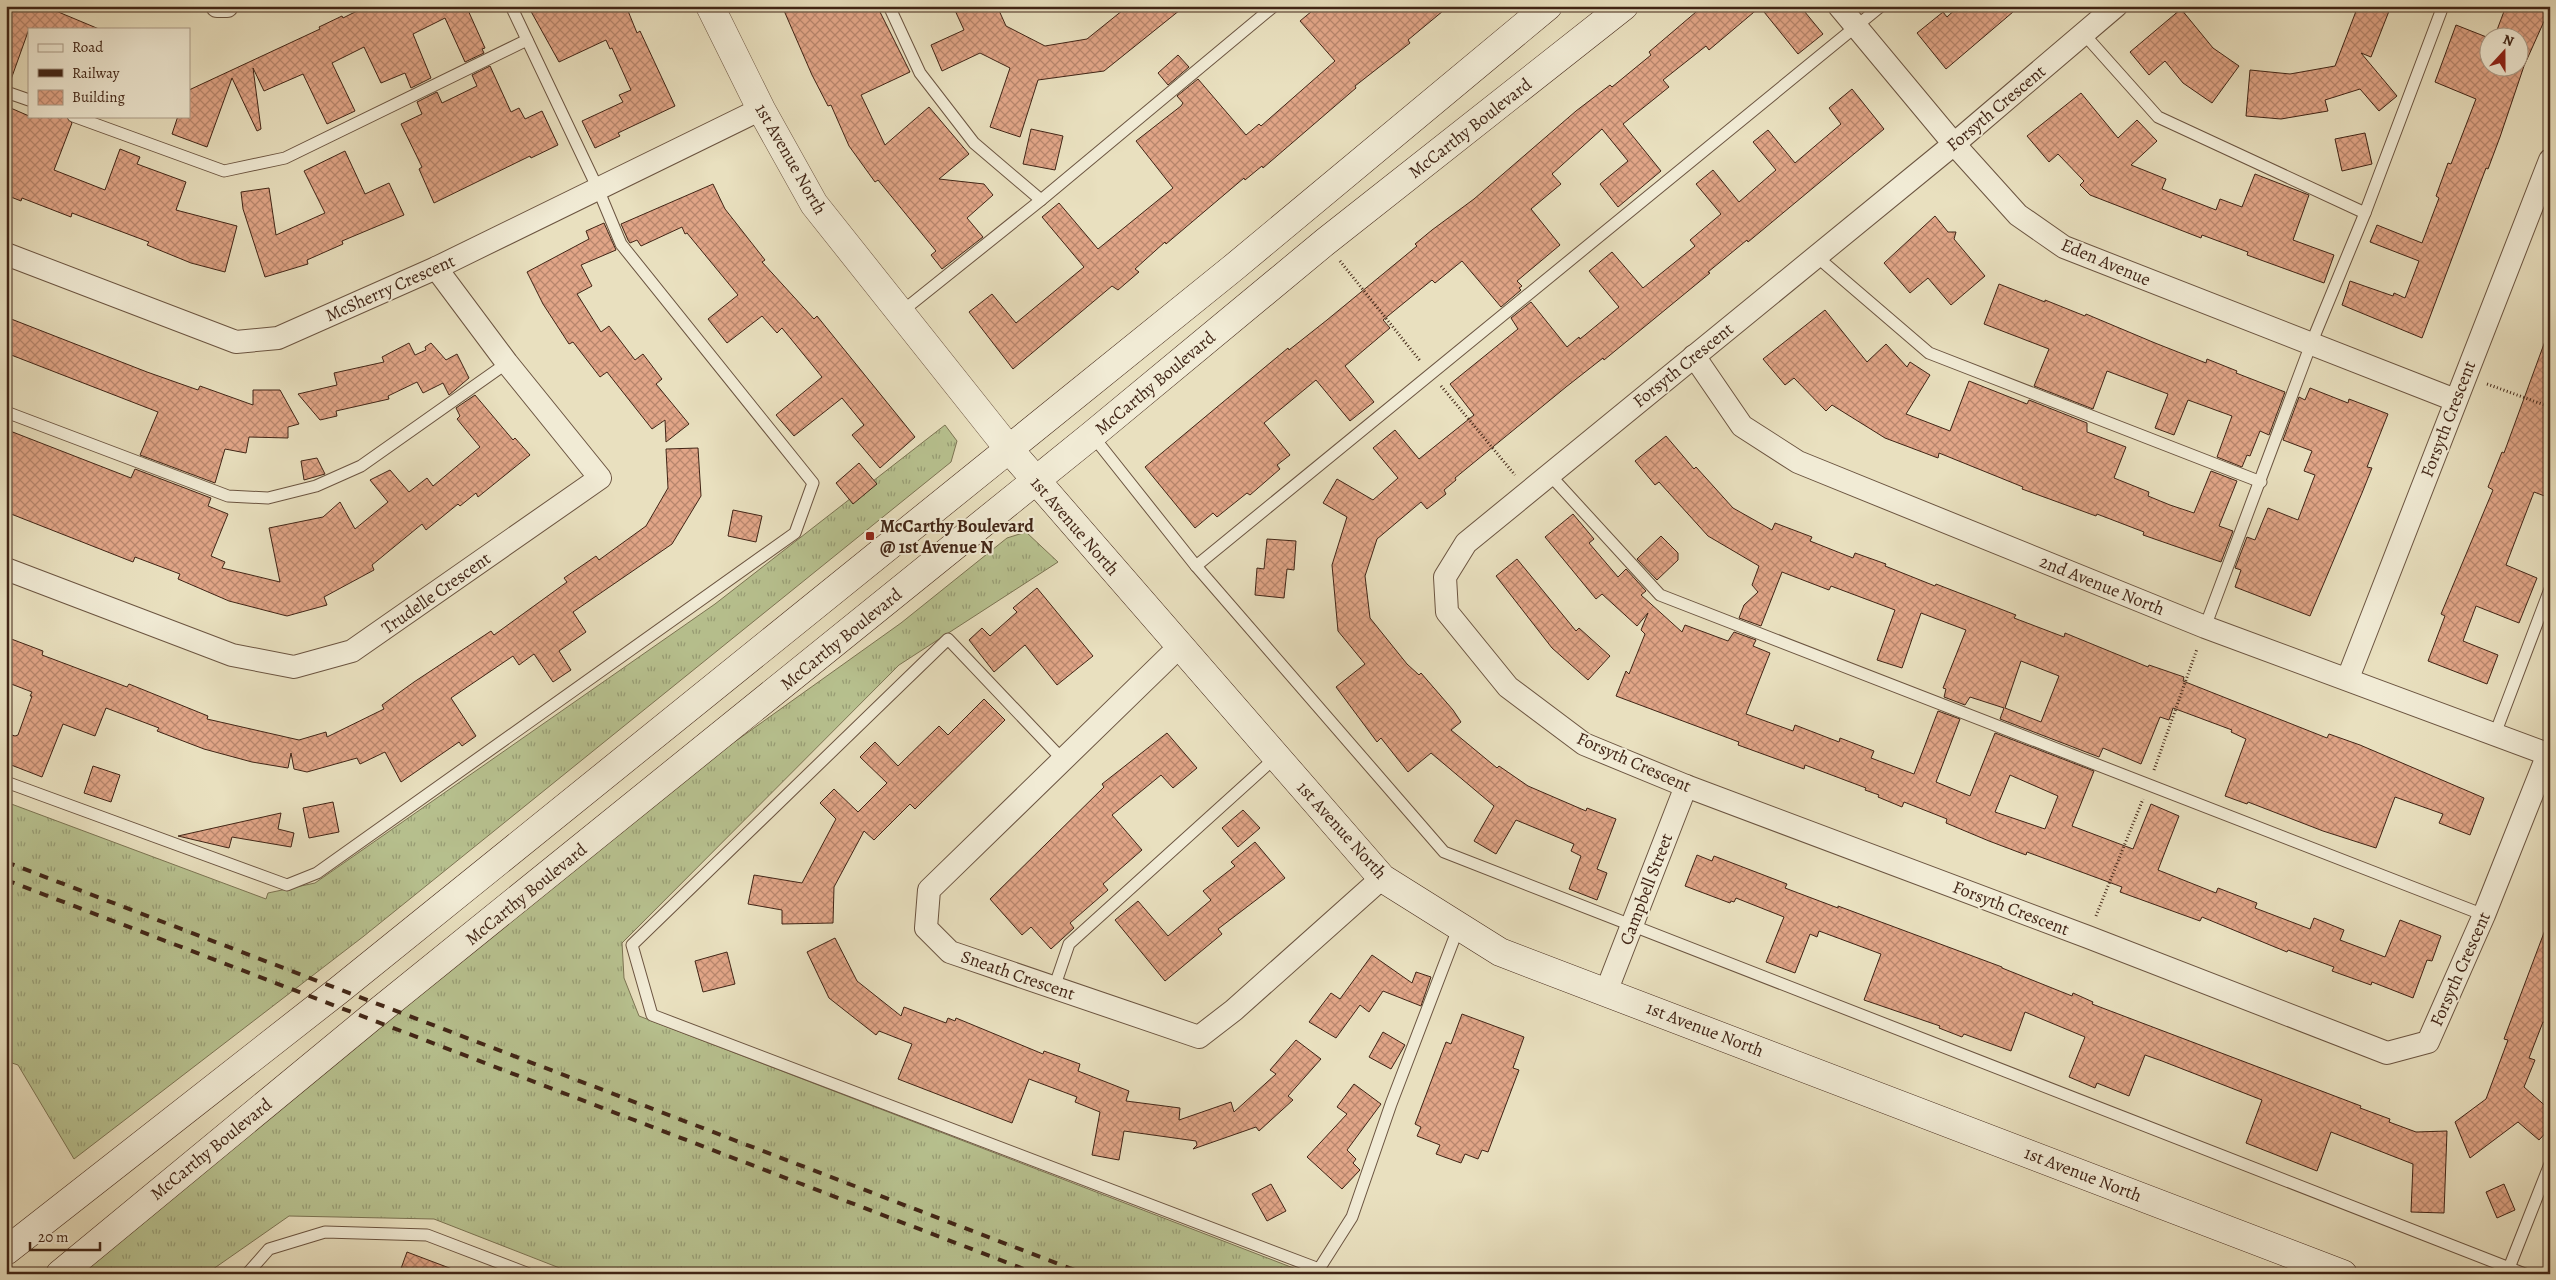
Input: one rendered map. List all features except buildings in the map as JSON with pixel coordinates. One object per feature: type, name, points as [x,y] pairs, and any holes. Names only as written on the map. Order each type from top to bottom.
[{"type":"main road","name":"1st Avenue North","points":[[710,6],[761,109],[814,204],[899,314],[1035,481],[1382,878],[1500,952],[2343,1274]]},
{"type":"main road","points":[[6,1251],[339,990],[1233,268],[1548,6]]},
{"type":"main road","name":"McCarthy Boulevard","points":[[60,1274],[369,1019],[1092,435],[1325,242],[1624,6]]},
{"type":"street","points":[[217,6],[227,6]]},
{"type":"street","name":"Eden Avenue","points":[[1839,6],[1954,144],[2018,215],[2064,247],[2455,400]]},
{"type":"street","name":"Forsyth Crescent","points":[[2116,6],[1954,144],[1466,543],[1445,577],[1447,612],[1508,687],[1584,744],[1686,786],[2088,937],[2387,1053],[2428,1042],[2484,915],[2549,755]]},
{"type":"street","name":"McSherry Crescent","points":[[6,254],[236,342],[278,338],[436,268],[761,109]]},
{"type":"street","name":"Forsyth Crescent","points":[[2348,678],[2550,160]]},
{"type":"street","name":"Trudelle Crescent","points":[[6,569],[232,655],[294,667],[352,651],[600,478],[507,363],[436,268]]},
{"type":"street","name":"2nd Avenue North","points":[[1694,356],[1742,426],[1798,462],[2205,627],[2348,678],[2549,755]]},
{"type":"street","name":"Sneath Crescent","points":[[1179,646],[929,890],[926,928],[950,952],[1199,1037],[1234,1010],[1382,878]]},
{"type":"street","name":"Campbell Street","points":[[1606,992],[1686,786]]},
{"type":"lane","points":[[6,782],[287,884],[317,873],[795,533],[813,483],[621,244],[598,189],[511,6]]},
{"type":"lane","points":[[889,6],[920,73],[974,143],[1042,200]]},
{"type":"lane","points":[[899,314],[1042,200],[1274,6]]},
{"type":"lane","points":[[1196,566],[1880,6]]},
{"type":"lane","points":[[2205,627],[2261,482],[2311,344],[2365,213],[2444,6]]},
{"type":"lane","points":[[2084,33],[2158,117],[2365,213]]},
{"type":"lane","points":[[78,118],[224,171],[285,158],[527,40]]},
{"type":"lane","points":[[6,92],[28,100]]},
{"type":"lane","points":[[1816,256],[1929,353],[2261,482]]},
{"type":"lane","points":[[6,412],[228,496],[268,498],[316,486],[361,466],[507,363]]},
{"type":"lane","points":[[1092,435],[1196,566],[1444,852],[2525,1274]]},
{"type":"lane","points":[[1549,474],[1660,595],[2484,915]]},
{"type":"lane","points":[[2495,734],[2550,589]]},
{"type":"lane","points":[[1063,760],[948,639],[632,946],[652,1015],[1319,1269],[1352,1217],[1391,1104],[1459,926]]},
{"type":"lane","points":[[1054,988],[1068,944],[1276,757]]},
{"type":"lane","points":[[2509,1268],[2550,1164]]},
{"type":"lane","points":[[247,1274],[269,1249],[325,1232],[427,1235],[529,1274]]},
{"type":"path","points":[[2465,376],[2550,407]]},
{"type":"green space","points":[[945,425],[957,441],[951,462],[364,936],[74,1159],[18,1065],[6,1061],[6,802],[266,899],[268,893],[315,883],[715,604]]},
{"type":"green space","points":[[1026,532],[1058,562],[899,665],[622,943],[624,978],[639,1016],[1309,1274],[575,1274],[434,1219],[289,1216],[206,1274],[80,1274],[656,798],[901,623],[1007,538]]},
{"type":"railway","points":[[6,862],[1085,1274]]},
{"type":"railway","points":[[6,880],[1037,1274]]},
{"type":"place","name":"McCarthy Boulevard @ 1st Avenue N","points":[[870,536]]}]
